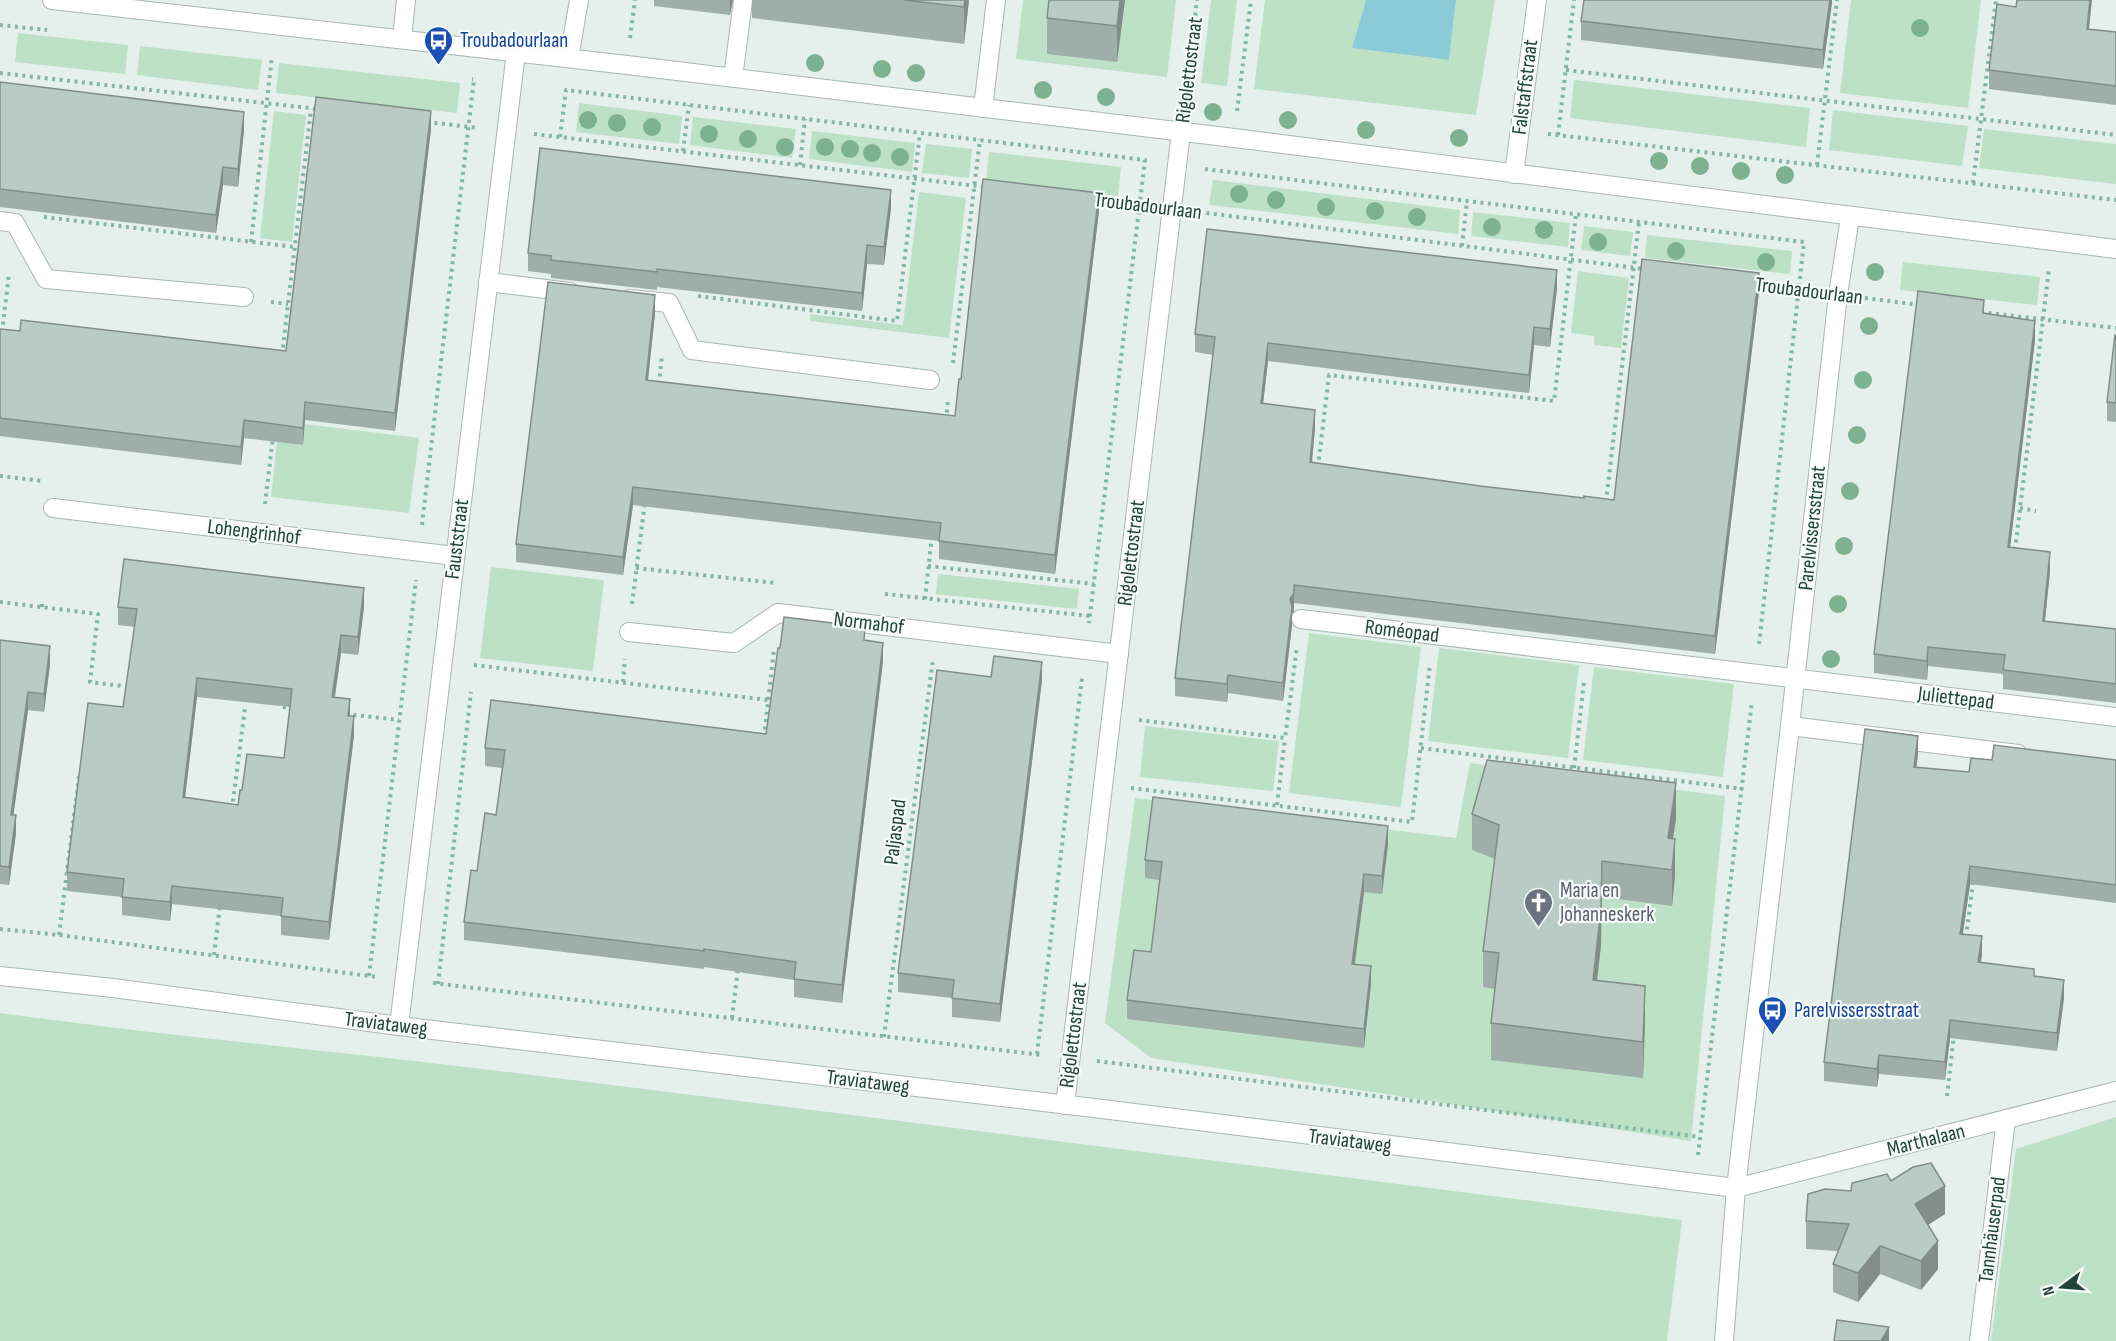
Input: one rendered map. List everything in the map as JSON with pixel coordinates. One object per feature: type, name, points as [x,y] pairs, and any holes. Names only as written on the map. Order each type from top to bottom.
[{"type":"street","points":[[52,0],[93,2],[1234,138],[2116,249]]},
{"type":"street","points":[[402,39],[406,0]]},
{"type":"street","points":[[569,58],[579,0]]},
{"type":"street","points":[[733,78],[743,0]]},
{"type":"street","points":[[983,108],[996,0]]},
{"type":"street","name":"Falstaffstraat","points":[[1514,174],[1537,0]]},
{"type":"street","name":"Fauststraat","points":[[399,1026],[516,52]]},
{"type":"street","name":"Rigolettostraat","points":[[1065,1105],[1181,132]]},
{"type":"street","name":"Parelvissersstraat","points":[[1724,1341],[1736,1188],[1796,679],[1838,295],[1850,217]]},
{"type":"street","points":[[8,222],[46,279],[244,297]]},
{"type":"street","points":[[488,282],[586,294]]},
{"type":"street","points":[[610,297],[669,303],[692,350],[930,380]]},
{"type":"street","name":"Lohengrinhof","points":[[53,508],[455,556]]},
{"type":"street","points":[[629,632],[734,643],[778,613]]},
{"type":"street","name":"Normahof","points":[[778,613],[1119,654]]},
{"type":"street","name":"Roméopad","points":[[1301,619],[1796,679]]},
{"type":"street","name":"Juliettepad","points":[[1796,679],[2116,717]]},
{"type":"street","points":[[1790,726],[2036,756]]},
{"type":"street","name":"Traviataweg","points":[[0,976],[1736,1188]]},
{"type":"street","name":"Marthalaan","points":[[1736,1188],[2116,1091]]},
{"type":"street","name":"Tannhäuserpad","points":[[1979,1341],[2006,1119]]},
{"type":"path","name":"Rigolettostraat","points":[[1181,132],[1197,0]]},
{"type":"path","points":[[1234,138],[1251,0]]},
{"type":"path","points":[[1558,135],[1574,0]]},
{"type":"path","points":[[1816,165],[1837,0]]},
{"type":"path","points":[[1972,183],[1996,0]]},
{"type":"path","points":[[251,242],[272,56]]},
{"type":"path","points":[[1566,70],[2116,135]]},
{"type":"path","points":[[0,73],[322,110]]},
{"type":"path","points":[[560,137],[566,90],[1145,160],[1037,1054]]},
{"type":"path","points":[[683,151],[689,105]]},
{"type":"path","points":[[952,371],[983,108]]},
{"type":"path","points":[[281,363],[311,109]]},
{"type":"path","points":[[800,165],[805,119]]},
{"type":"path","points":[[424,121],[998,188]]},
{"type":"path","points":[[1520,130],[2116,200]]},
{"type":"path","points":[[1205,168],[1804,242],[1743,789],[1695,1184]]},
{"type":"path","name":"Troubadourlaan","points":[[1092,199],[1646,270]]},
{"type":"path","points":[[1462,246],[1467,201]]},
{"type":"path","points":[[8,222],[16,214],[295,248]]},
{"type":"path","points":[[1317,479],[1329,375],[1554,401],[1576,214]]},
{"type":"path","points":[[1604,513],[1639,222]]},
{"type":"path","points":[[2014,554],[2052,241]]},
{"type":"path","points":[[1,339],[10,269]]},
{"type":"path","name":"Troubadourlaan","points":[[1752,284],[1929,306]]},
{"type":"path","points":[[1974,311],[2116,328]]},
{"type":"path","points":[[945,429],[949,394]]},
{"type":"path","points":[[264,506],[273,435]]},
{"type":"path","points":[[2020,508],[2036,511]]},
{"type":"path","points":[[925,598],[933,532]]},
{"type":"path","points":[[928,566],[1094,584]]},
{"type":"path","points":[[42,601],[42,607]]},
{"type":"path","points":[[0,602],[98,614],[90,682],[134,688]]},
{"type":"path","points":[[763,747],[778,613]]},
{"type":"path","points":[[1277,806],[1301,619]]},
{"type":"path","name":"Paljaspad","points":[[884,1036],[936,631]]},
{"type":"path","points":[[1103,785],[1412,822],[1433,635]]},
{"type":"path","points":[[1575,768],[1588,653]]},
{"type":"path","points":[[474,664],[768,700]]},
{"type":"path","points":[[283,706],[294,708]]},
{"type":"path","points":[[232,814],[245,708]]},
{"type":"path","points":[[341,713],[399,720]]},
{"type":"path","points":[[1111,717],[1285,738]]},
{"type":"path","points":[[1421,748],[1743,789]]},
{"type":"path","points":[[59,935],[79,776]]},
{"type":"path","points":[[1966,941],[1974,873]]},
{"type":"path","points":[[214,955],[221,896]]},
{"type":"path","points":[[1970,906],[1978,907]]},
{"type":"path","points":[[0,929],[405,980],[1070,1058],[1700,1137]]},
{"type":"path","points":[[732,1018],[739,959]]},
{"type":"path","points":[[1947,1096],[1956,1024]]},
{"type":"green space","points":[[1023,0],[1176,0],[1167,77],[1016,59]]},
{"type":"green space","points":[[1211,0],[1237,0],[1227,86],[1201,83]]},
{"type":"green space","points":[[1265,0],[1366,0],[1352,48],[1449,60],[1456,0],[1495,0],[1476,115],[1254,89]]},
{"type":"green space","points":[[1851,0],[1981,0],[1968,108],[1840,93]]},
{"type":"green space","points":[[18,33],[128,45],[125,74],[15,62]]},
{"type":"green space","points":[[140,46],[262,60],[258,90],[137,75]]},
{"type":"green space","points":[[279,63],[460,83],[457,113],[276,93]]},
{"type":"green space","points":[[1574,80],[1810,108],[1806,147],[1570,118]]},
{"type":"green space","points":[[579,103],[682,116],[679,144],[576,132]]},
{"type":"green space","points":[[1833,110],[1968,126],[1962,166],[1829,150]]},
{"type":"green space","points":[[274,111],[306,115],[292,242],[260,238]]},
{"type":"green space","points":[[693,117],[796,129],[792,158],[690,145]]},
{"type":"green space","points":[[1984,129],[2116,144],[2116,184],[1979,168]]},
{"type":"green space","points":[[812,131],[915,143],[912,172],[809,159]]},
{"type":"green space","points":[[926,144],[972,149],[969,178],[922,173]]},
{"type":"green space","points":[[989,152],[1121,167],[1118,196],[986,180]]},
{"type":"green space","points":[[1213,180],[1460,210],[1458,234],[1209,205]]},
{"type":"green space","points":[[919,192],[966,198],[949,338],[810,321],[810,314],[903,325]]},
{"type":"green space","points":[[1473,212],[1570,223],[1568,247],[1471,236]]},
{"type":"green space","points":[[1584,226],[1633,232],[1630,256],[1581,250]]},
{"type":"green space","points":[[1647,235],[1792,251],[1790,274],[1645,258]]},
{"type":"green space","points":[[1903,262],[2040,277],[2037,305],[1900,290]]},
{"type":"green space","points":[[1578,271],[1629,278],[1621,348],[1594,345],[1594,336],[1571,333]]},
{"type":"green space","points":[[305,424],[419,438],[409,513],[271,497],[277,442],[303,445]]},
{"type":"green space","points":[[491,567],[604,580],[593,671],[480,658]]},
{"type":"green space","points":[[938,574],[1079,589],[1077,609],[936,594]]},
{"type":"green space","points":[[1309,633],[1421,647],[1401,807],[1289,793]]},
{"type":"green space","points":[[1439,648],[1579,665],[1568,758],[1428,741]]},
{"type":"green space","points":[[1594,667],[1734,684],[1723,777],[1583,760]]},
{"type":"green space","points":[[1145,726],[1279,741],[1273,791],[1140,777]]},
{"type":"green space","points":[[1470,763],[1725,796],[1691,1141],[1151,1058],[1105,1023],[1135,798],[1456,838]]},
{"type":"green space","points":[[0,1013],[499,1071],[1682,1220],[1667,1341],[0,1341]]},
{"type":"green space","points":[[2116,1117],[2116,1341],[1991,1341],[2016,1149]]},
{"type":"water","points":[[1366,0],[1456,0],[1449,60],[1352,48]]},
{"type":"building","points":[[904,0],[965,0],[964,7]]},
{"type":"building","points":[[1049,0],[1120,0],[1117,26],[1047,18]]},
{"type":"building","points":[[1584,0],[1830,0],[1823,50],[1581,21]]},
{"type":"building","points":[[2017,0],[2090,0],[2087,29],[2116,32],[2116,86],[1989,70],[1997,4],[2016,7]]},
{"type":"building","points":[[0,82],[244,112],[238,169],[223,167],[216,215],[0,189]]},
{"type":"building","points":[[316,97],[431,111],[395,413],[305,402],[303,428],[244,420],[241,447],[0,418],[0,329],[20,331],[21,320],[286,351]]},
{"type":"building","points":[[540,148],[891,190],[884,247],[867,245],[862,293],[657,269],[657,272],[551,260],[551,256],[528,253]]},
{"type":"building","points":[[983,179],[1099,193],[1055,555],[939,541],[941,523],[633,487],[623,557],[516,544],[548,282],[655,295],[646,380],[955,416]]},
{"type":"building","points":[[1207,229],[1557,270],[1550,329],[1534,327],[1529,375],[1268,343],[1261,403],[1315,410],[1310,462],[1584,498],[1584,496],[1614,500],[1642,259],[1759,273],[1715,636],[1294,585],[1294,593],[1290,599],[1292,607],[1283,683],[1228,675],[1227,684],[1175,678],[1215,337],[1195,334]]},
{"type":"building","points":[[1918,291],[1984,300],[1983,313],[2035,321],[2008,547],[2050,552],[2043,621],[2116,629],[2116,684],[2003,670],[2005,655],[1928,647],[1927,661],[1874,654]]},
{"type":"building","points":[[2116,335],[2116,403],[2107,402]]},
{"type":"building","points":[[124,559],[364,588],[358,637],[341,635],[332,697],[350,699],[348,716],[354,716],[329,922],[281,916],[283,898],[172,886],[170,902],[122,897],[124,879],[67,872],[88,703],[123,707],[137,609],[118,607]],"holes":[[[197,678],[292,689],[284,758],[247,754],[238,805],[183,797]]]},
{"type":"building","points":[[784,617],[865,627],[864,640],[883,643],[842,985],[794,979],[796,962],[704,949],[704,951],[464,922],[471,870],[477,871],[485,813],[496,815],[505,750],[485,748],[491,700],[766,734]]},
{"type":"building","points":[[0,640],[50,646],[44,694],[28,692],[11,815],[16,815],[9,867],[0,866]]},
{"type":"building","points":[[994,656],[1042,662],[1000,1004],[952,998],[954,980],[898,973],[937,670],[991,677]]},
{"type":"building","points":[[1865,729],[1918,736],[1914,767],[1969,772],[1971,758],[1992,760],[1994,745],[2116,760],[2116,885],[1970,866],[1960,934],[1982,936],[1978,962],[2034,969],[2034,976],[2064,980],[2057,1033],[1950,1020],[1945,1062],[1879,1055],[1877,1069],[1824,1062]]},
{"type":"building","name":"Maria en Johanneskerk","points":[[1487,760],[1676,783],[1668,838],[1675,839],[1672,870],[1602,861],[1601,909],[1593,980],[1645,986],[1643,1042],[1491,1023],[1499,953],[1483,951],[1499,825],[1472,814]]},
{"type":"building","points":[[1153,797],[1388,826],[1382,876],[1364,874],[1352,964],[1371,966],[1364,1029],[1127,1000],[1134,950],[1151,952],[1162,862],[1145,860]]},
{"type":"building","points":[[1931,1163],[1945,1186],[1915,1204],[1938,1241],[1921,1261],[1880,1246],[1858,1273],[1833,1264],[1849,1224],[1806,1221],[1808,1194],[1825,1189],[1851,1191],[1852,1183],[1887,1174],[1891,1181],[1913,1167]]},
{"type":"building","points":[[1837,1320],[1889,1327],[1881,1341],[1834,1341]]},
{"type":"place","name":"Troubadourlaan","points":[[439,66]]},
{"type":"place","name":"Maria en Johanneskerk","points":[[1539,928]]},
{"type":"place","name":"Parelvissersstraat","points":[[1773,1036]]}]
